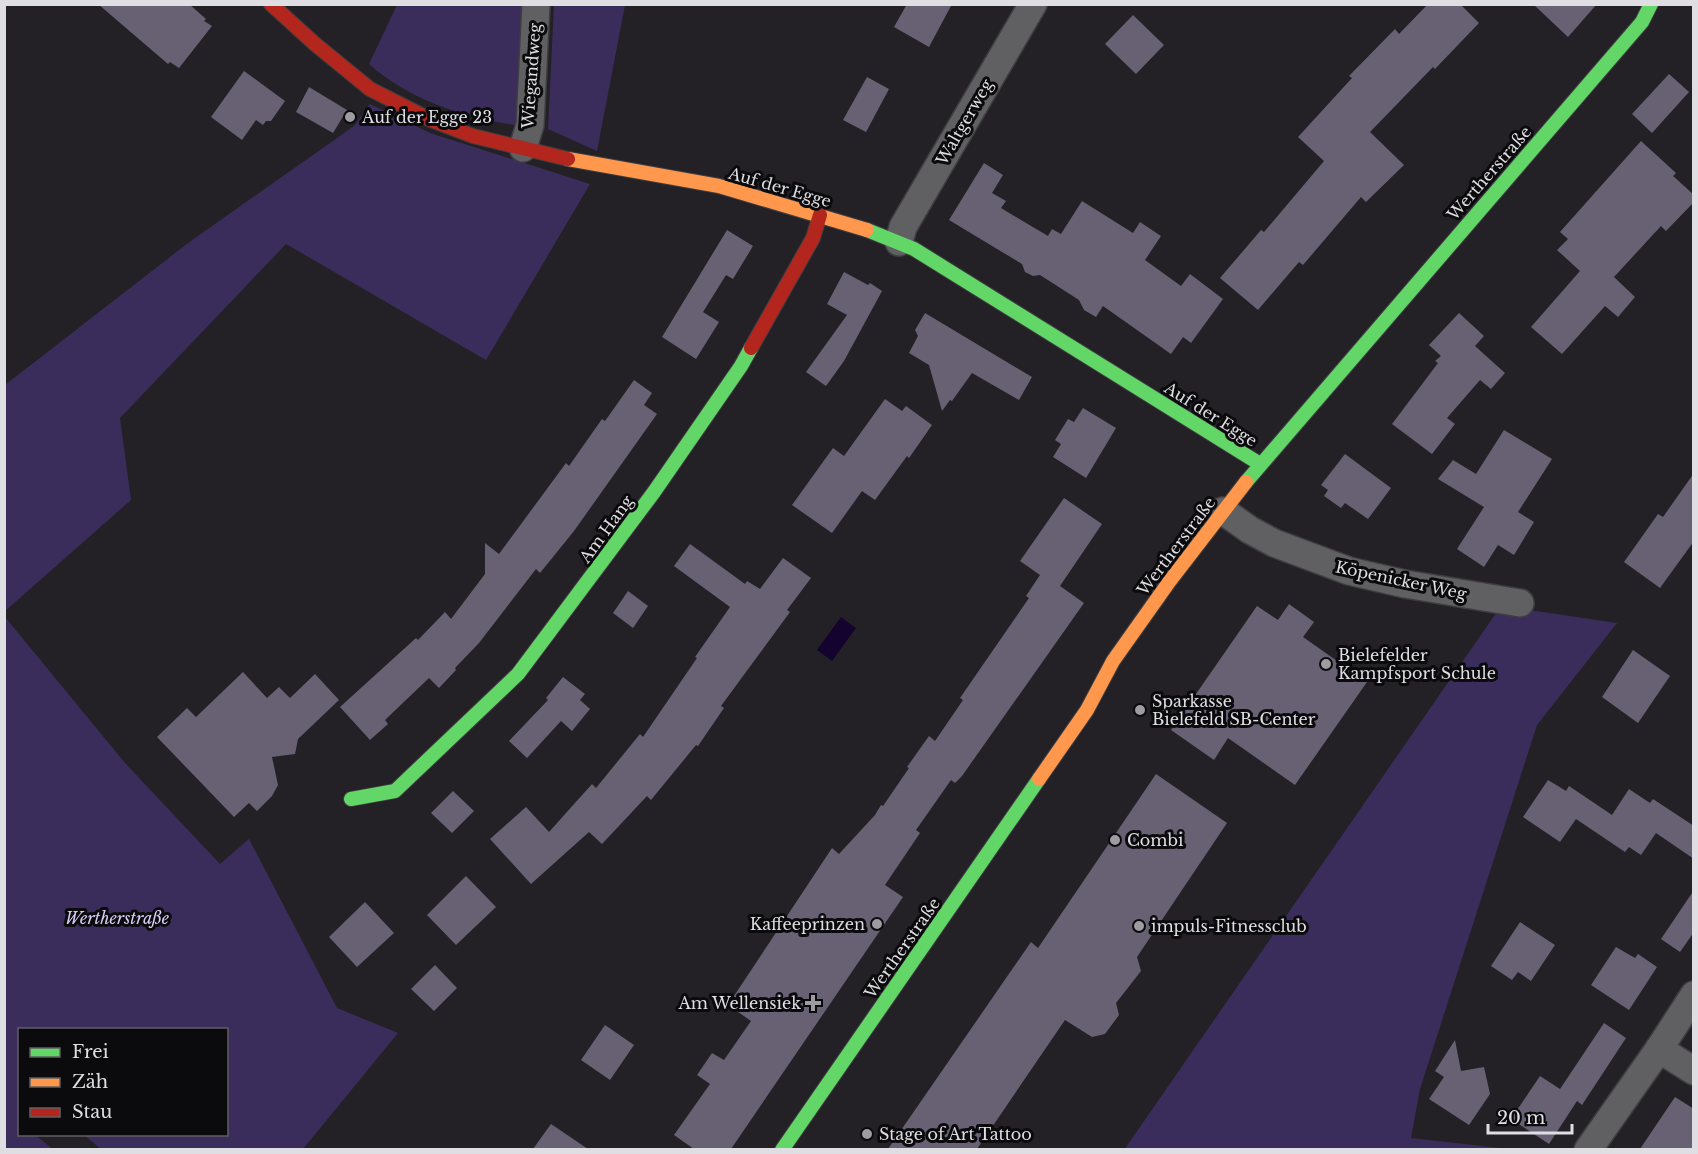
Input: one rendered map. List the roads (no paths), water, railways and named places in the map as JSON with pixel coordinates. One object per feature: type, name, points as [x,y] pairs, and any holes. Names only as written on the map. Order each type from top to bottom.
[{"type":"street","name":"Auf der Egge","points":[[271,4],[370,89],[431,120],[473,136],[586,162],[719,186],[820,215],[899,242],[1260,464]]},
{"type":"street","name":"Wiegandweg","points":[[523,148],[530,125],[536,4]]},
{"type":"street","name":"Waltgerweg","points":[[899,242],[903,227],[1033,4]]},
{"type":"street","name":"Wertherstraße","points":[[782,1149],[1087,710],[1113,661],[1223,511],[1260,464],[1642,22],[1651,4]]},
{"type":"street","name":"Am Hang","points":[[351,799],[395,791],[518,674],[654,492],[741,366],[813,238],[820,215]]},
{"type":"street","name":"Köpenicker Weg","points":[[1223,511],[1274,543],[1349,571],[1405,584],[1520,603]]},
{"type":"street","points":[[1588,1149],[1694,995]]},
{"type":"street","points":[[1659,1049],[1694,1071]]},
{"type":"place","name":"Auf der Egge 23","points":[[350,117]]},
{"type":"place","name":"Bielefelder Kampfsport Schule","points":[[1326,664]]},
{"type":"place","name":"Sparkasse Bielefeld SB-Center","points":[[1140,710]]},
{"type":"place","name":"Combi","points":[[1115,840]]},
{"type":"place","name":"Kaffeeprinzen","points":[[877,924]]},
{"type":"place","name":"impuls-Fitnessclub","points":[[1139,926]]},
{"type":"place","name":"Am Wellensiek","points":[[813,1003]]},
{"type":"place","name":"Stage of Art Tattoo","points":[[867,1134]]}]
